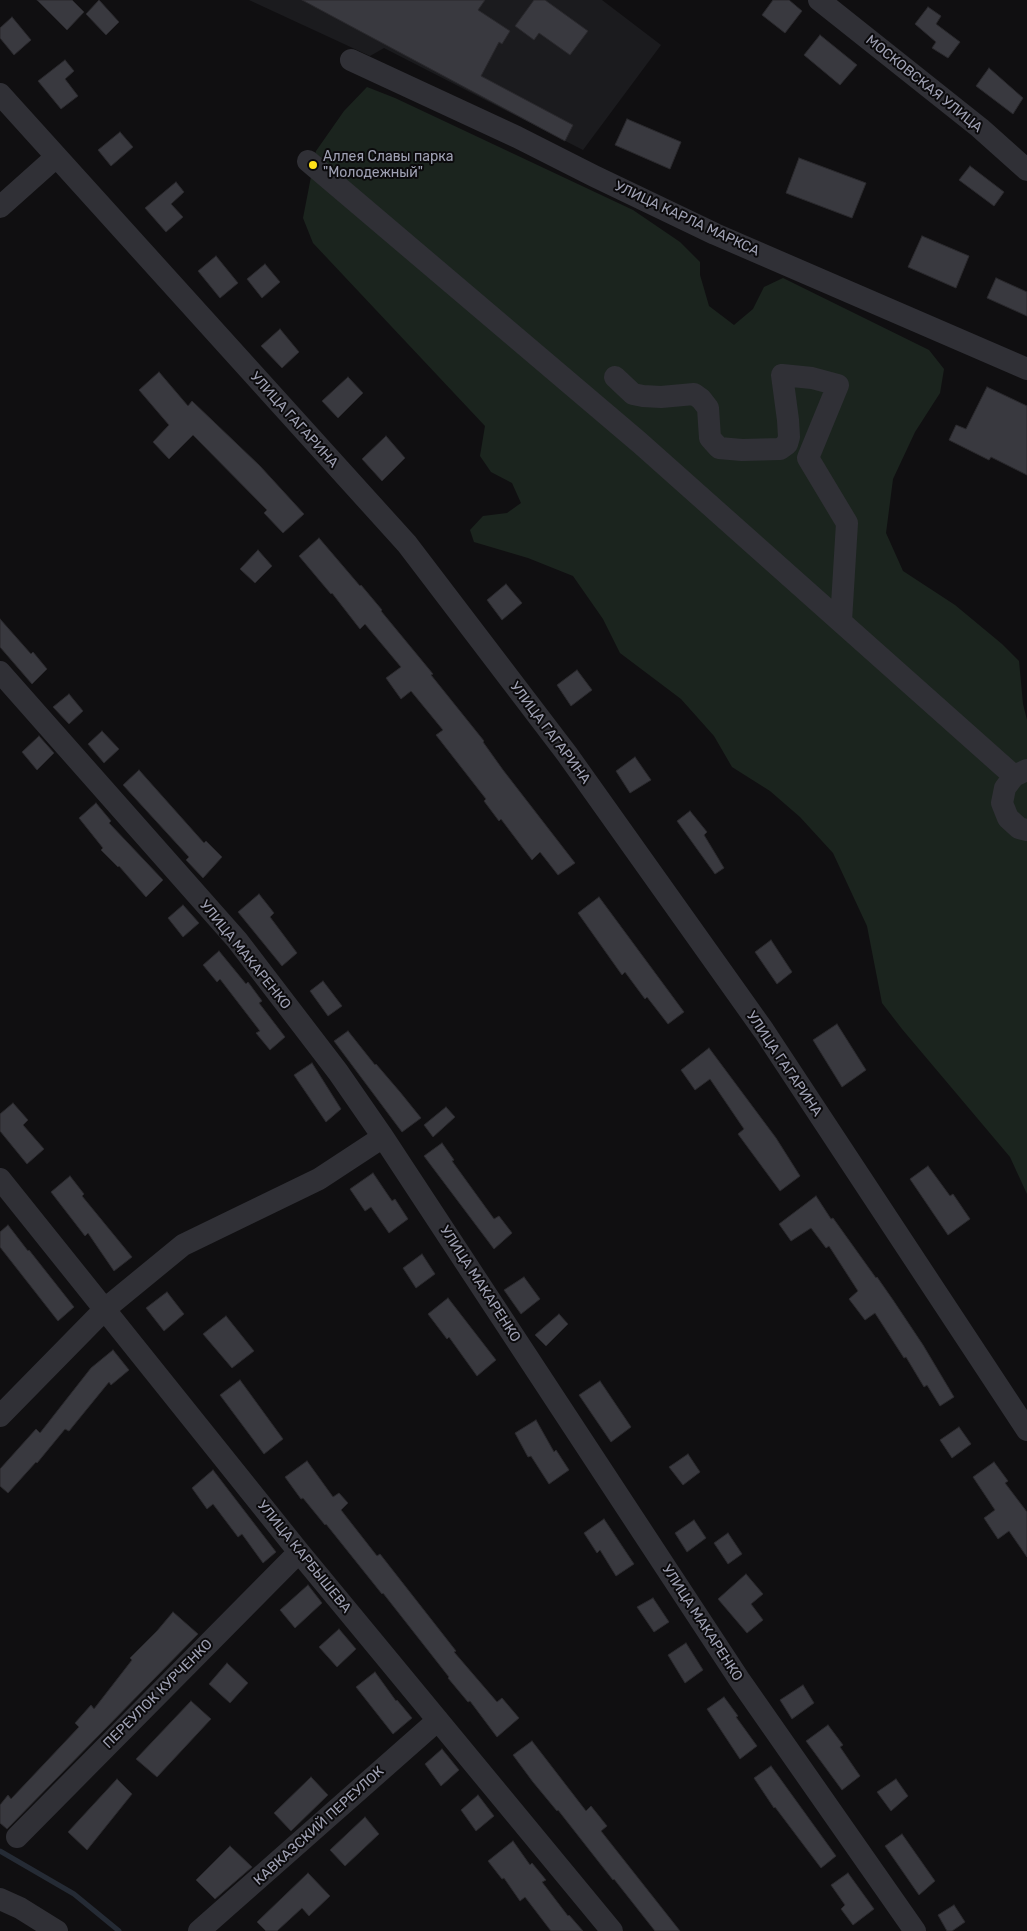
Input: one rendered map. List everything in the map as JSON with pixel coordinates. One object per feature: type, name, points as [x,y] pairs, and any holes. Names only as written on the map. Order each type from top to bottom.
[{"type":"street","name":"МОСКОВСКАЯ УЛИЦА","points":[[819,0],[980,128],[1027,170]]},
{"type":"street","name":"УЛИЦА КАРЛА МАРКСА","points":[[351,60],[518,137],[594,176],[716,234],[1027,370]]},
{"type":"street","name":"УЛИЦА ГАГАРИНА","points":[[0,94],[413,552],[567,754],[764,1031],[1027,1430]]},
{"type":"street","points":[[0,206],[56,157]]},
{"type":"street","points":[[308,162],[640,443],[841,621],[1020,773],[1004,788],[1002,803],[1008,818],[1019,828],[1027,830]]},
{"type":"street","points":[[615,377],[633,394],[643,396],[694,394],[708,408],[710,438],[719,448],[742,450],[780,449],[787,444],[789,437],[788,420],[782,375],[812,378],[838,385],[808,458],[847,523],[841,621]]},
{"type":"street","name":"УЛИЦА МАКАРЕНКО","points":[[0,672],[237,940],[338,1072],[383,1137],[739,1679],[914,1931]]},
{"type":"street","points":[[0,1416],[105,1309],[183,1245],[319,1179],[383,1137]]},
{"type":"street","name":"УЛИЦА КАРБЫШЕВА","points":[[0,1179],[299,1552],[612,1931]]},
{"type":"street","name":"ПЕРЕУЛОК КУРЧЕНКО","points":[[16,1837],[299,1552]]},
{"type":"street","name":"КАВКАЗСКИЙ ПЕРЕУЛОК","points":[[200,1931],[438,1720]]},
{"type":"street","points":[[0,1899],[20,1908],[57,1931]]},
{"type":"shaded area","points":[[249,0],[602,0],[661,45],[583,150],[384,48],[370,56]]},
{"type":"shaded area","points":[[367,87],[395,98],[633,210],[680,242],[700,262],[700,275],[709,306],[734,325],[753,309],[764,287],[783,278],[929,350],[944,369],[940,393],[915,432],[893,479],[886,533],[903,571],[955,605],[1002,644],[1019,661],[1023,704],[1027,720],[1027,1194],[1010,1157],[882,1003],[867,926],[833,853],[800,817],[770,791],[732,767],[714,736],[681,699],[620,653],[603,619],[573,576],[528,558],[474,542],[470,530],[483,516],[507,513],[521,503],[512,483],[491,472],[480,456],[485,426],[313,243],[303,218],[316,151],[344,111]]},
{"type":"building","points":[[37,0],[72,0],[84,12],[67,30]]},
{"type":"building","points":[[99,0],[119,22],[106,35],[86,14]]},
{"type":"building","points":[[302,0],[485,0],[478,10],[510,31],[502,44],[499,42],[481,76],[573,125],[565,141]]},
{"type":"building","points":[[534,0],[545,0],[588,31],[570,55],[539,33],[534,40],[515,26]]},
{"type":"building","points":[[773,0],[789,0],[802,11],[785,33],[762,15]]},
{"type":"building","points":[[928,7],[941,16],[936,24],[960,42],[948,58],[932,48],[936,42],[915,24]]},
{"type":"building","points":[[12,17],[31,40],[14,55],[0,38],[0,28]]},
{"type":"building","points":[[820,35],[857,65],[840,85],[804,55]]},
{"type":"building","points":[[65,60],[74,71],[65,79],[78,96],[61,109],[38,81]]},
{"type":"building","points":[[989,68],[1023,98],[1013,114],[976,86]]},
{"type":"building","points":[[627,119],[681,142],[670,169],[615,145]]},
{"type":"building","points":[[120,132],[133,147],[111,166],[98,150]]},
{"type":"building","points":[[799,158],[866,183],[852,218],[786,193]]},
{"type":"building","points":[[970,166],[1004,192],[994,206],[959,180]]},
{"type":"building","points":[[176,182],[184,192],[171,204],[183,217],[166,232],[145,208]]},
{"type":"building","points":[[922,236],[969,256],[956,288],[908,267]]},
{"type":"building","points":[[216,256],[238,283],[220,298],[198,271]]},
{"type":"building","points":[[265,264],[280,282],[262,298],[247,279]]},
{"type":"building","points":[[996,278],[1027,292],[1027,316],[987,298]]},
{"type":"building","points":[[280,329],[299,352],[282,368],[261,346]]},
{"type":"building","points":[[159,372],[188,406],[192,401],[260,466],[304,514],[283,533],[264,513],[267,510],[193,435],[169,459],[153,442],[169,425],[139,390]]},
{"type":"building","points":[[348,377],[363,393],[338,418],[322,401]]},
{"type":"building","points":[[987,387],[1027,406],[1027,475],[991,457],[989,460],[949,440],[956,425],[966,429]]},
{"type":"building","points":[[386,436],[405,458],[382,481],[362,459]]},
{"type":"building","points":[[319,538],[382,610],[433,674],[431,675],[484,741],[503,770],[575,863],[558,875],[540,852],[532,860],[501,819],[499,821],[484,801],[486,799],[436,735],[443,730],[411,691],[401,699],[386,678],[401,667],[365,624],[360,629],[332,593],[299,556]]},
{"type":"building","points":[[258,550],[272,566],[255,583],[240,569]]},
{"type":"building","points":[[506,584],[522,603],[502,620],[487,600]]},
{"type":"building","points":[[0,619],[47,669],[32,684],[0,647]]},
{"type":"building","points":[[577,670],[592,690],[571,706],[557,685]]},
{"type":"building","points":[[69,694],[83,711],[69,724],[53,707]]},
{"type":"building","points":[[102,731],[119,749],[104,763],[88,744]]},
{"type":"building","points":[[39,736],[54,753],[37,770],[22,752]]},
{"type":"building","points":[[635,757],[651,780],[630,793],[616,771]]},
{"type":"building","points":[[139,770],[204,843],[206,841],[222,857],[203,878],[186,860],[189,857],[123,785]]},
{"type":"building","points":[[96,803],[111,821],[109,823],[163,880],[146,897],[119,866],[101,850],[103,848],[79,818]]},
{"type":"building","points":[[690,811],[707,832],[704,835],[724,868],[715,874],[677,821]]},
{"type":"building","points":[[259,894],[274,913],[270,917],[297,953],[282,966],[238,912]]},
{"type":"building","points":[[599,897],[684,1012],[668,1024],[647,997],[645,999],[625,972],[622,975],[578,913]]},
{"type":"building","points":[[183,905],[199,923],[183,937],[168,918]]},
{"type":"building","points":[[771,940],[792,972],[777,984],[755,952]]},
{"type":"building","points":[[219,951],[246,984],[248,982],[262,1001],[259,1003],[285,1037],[270,1050],[256,1033],[260,1031],[220,979],[217,982],[203,965]]},
{"type":"building","points":[[323,981],[342,1006],[328,1016],[310,991]]},
{"type":"building","points":[[837,1024],[866,1070],[842,1087],[813,1040]]},
{"type":"building","points":[[348,1031],[421,1118],[402,1132],[334,1041]]},
{"type":"building","points":[[709,1048],[776,1138],[800,1176],[780,1191],[738,1134],[744,1129],[710,1079],[695,1090],[681,1070]]},
{"type":"building","points":[[312,1063],[341,1109],[326,1122],[294,1075]]},
{"type":"building","points":[[13,1103],[28,1120],[23,1125],[44,1149],[27,1164],[0,1131],[0,1114]]},
{"type":"building","points":[[446,1107],[455,1117],[433,1137],[424,1125]]},
{"type":"building","points":[[442,1143],[454,1160],[452,1161],[494,1219],[499,1216],[512,1233],[494,1249],[424,1156]]},
{"type":"building","points":[[928,1166],[950,1196],[953,1194],[970,1219],[948,1235],[910,1179]]},
{"type":"building","points":[[373,1173],[392,1201],[395,1199],[408,1219],[389,1233],[371,1207],[365,1211],[350,1189]]},
{"type":"building","points":[[70,1176],[84,1194],[82,1196],[132,1257],[114,1271],[88,1233],[85,1236],[51,1192]]},
{"type":"building","points":[[816,1196],[831,1219],[833,1218],[893,1300],[954,1397],[940,1406],[927,1385],[924,1387],[906,1357],[904,1358],[875,1313],[865,1320],[849,1299],[858,1291],[829,1246],[826,1248],[811,1228],[791,1241],[779,1224]]},
{"type":"building","points":[[8,1225],[74,1307],[58,1321],[0,1247],[0,1232]]},
{"type":"building","points":[[422,1254],[435,1274],[416,1288],[403,1268]]},
{"type":"building","points":[[524,1277],[540,1299],[521,1314],[504,1290]]},
{"type":"building","points":[[167,1292],[184,1314],[164,1331],[146,1308]]},
{"type":"building","points":[[448,1298],[496,1360],[477,1376],[449,1337],[447,1339],[428,1314]]},
{"type":"building","points":[[559,1314],[568,1324],[546,1346],[535,1335]]},
{"type":"building","points":[[226,1316],[254,1351],[232,1368],[203,1334]]},
{"type":"building","points":[[113,1350],[129,1370],[111,1385],[109,1382],[69,1431],[65,1429],[37,1463],[8,1493],[0,1486],[0,1469],[36,1429],[40,1433],[91,1368]]},
{"type":"building","points":[[240,1380],[283,1439],[264,1454],[220,1395]]},
{"type":"building","points":[[600,1381],[631,1427],[611,1442],[579,1395]]},
{"type":"building","points":[[536,1420],[554,1452],[556,1450],[569,1470],[549,1484],[531,1456],[528,1457],[515,1433]]},
{"type":"building","points":[[959,1427],[971,1444],[952,1458],[940,1440]]},
{"type":"building","points":[[688,1454],[700,1472],[683,1485],[669,1467]]},
{"type":"building","points":[[307,1461],[333,1497],[339,1493],[348,1503],[341,1510],[377,1556],[380,1554],[456,1651],[454,1652],[497,1702],[502,1698],[519,1718],[497,1737],[470,1701],[468,1702],[448,1678],[383,1593],[326,1524],[303,1498],[301,1499],[285,1477]]},
{"type":"building","points":[[994,1462],[1008,1481],[1005,1483],[1027,1512],[1027,1557],[1009,1531],[998,1539],[984,1518],[995,1510],[973,1477]]},
{"type":"building","points":[[213,1470],[276,1552],[263,1563],[242,1534],[238,1537],[213,1504],[207,1509],[192,1488]]},
{"type":"building","points":[[604,1519],[634,1564],[616,1576],[600,1550],[597,1553],[584,1533]]},
{"type":"building","points":[[694,1520],[706,1538],[687,1552],[675,1533]]},
{"type":"building","points":[[728,1533],[742,1554],[728,1564],[714,1543]]},
{"type":"building","points":[[746,1574],[763,1594],[751,1604],[763,1620],[747,1633],[718,1599]]},
{"type":"building","points":[[308,1585],[322,1603],[295,1628],[280,1610]]},
{"type":"building","points":[[653,1598],[669,1622],[654,1632],[637,1607]]},
{"type":"building","points":[[173,1612],[198,1634],[7,1829],[0,1823],[0,1805],[8,1795],[11,1799],[79,1727],[75,1723],[91,1705],[94,1709],[132,1660],[130,1658]]},
{"type":"building","points":[[339,1629],[356,1649],[337,1667],[319,1647]]},
{"type":"building","points":[[686,1643],[703,1670],[685,1683],[668,1655]]},
{"type":"building","points":[[227,1663],[248,1683],[230,1703],[209,1684]]},
{"type":"building","points":[[375,1672],[396,1701],[412,1718],[393,1734],[356,1687]]},
{"type":"building","points":[[803,1685],[814,1703],[792,1719],[780,1700]]},
{"type":"building","points":[[724,1697],[757,1746],[740,1759],[707,1709]]},
{"type":"building","points":[[191,1701],[211,1719],[157,1777],[136,1759]]},
{"type":"building","points":[[828,1725],[843,1745],[840,1747],[860,1776],[842,1790],[806,1741]]},
{"type":"building","points":[[532,1741],[586,1811],[591,1806],[607,1826],[601,1831],[680,1931],[655,1931],[558,1810],[533,1782],[513,1755]]},
{"type":"building","points":[[442,1749],[459,1770],[441,1786],[425,1764]]},
{"type":"building","points":[[771,1766],[836,1856],[821,1868],[774,1808],[754,1778]]},
{"type":"building","points":[[311,1777],[328,1795],[291,1831],[274,1813]]},
{"type":"building","points":[[117,1779],[132,1794],[87,1850],[68,1832]]},
{"type":"building","points":[[896,1779],[908,1796],[891,1811],[877,1792]]},
{"type":"building","points":[[478,1795],[494,1816],[476,1831],[461,1810]]},
{"type":"building","points":[[365,1817],[379,1834],[345,1866],[330,1850]]},
{"type":"building","points":[[902,1834],[935,1881],[919,1895],[885,1846]]},
{"type":"building","points":[[513,1841],[530,1865],[532,1863],[546,1880],[542,1882],[568,1916],[583,1931],[551,1931],[525,1897],[520,1901],[504,1878],[502,1879],[488,1861]]},
{"type":"building","points":[[230,1846],[252,1867],[215,1899],[196,1880]]},
{"type":"building","points":[[308,1873],[330,1896],[309,1916],[302,1908],[277,1931],[266,1931],[257,1922]]},
{"type":"building","points":[[848,1873],[874,1909],[853,1925],[841,1909],[845,1905],[831,1885]]},
{"type":"building","points":[[954,1905],[965,1922],[952,1931],[947,1931],[938,1915]]},
{"type":"waterway","points":[[0,1851],[74,1894],[119,1931]]},
{"type":"place","name":"Аллея Славы парка \"Молодежный\"","points":[[313,165]]}]
